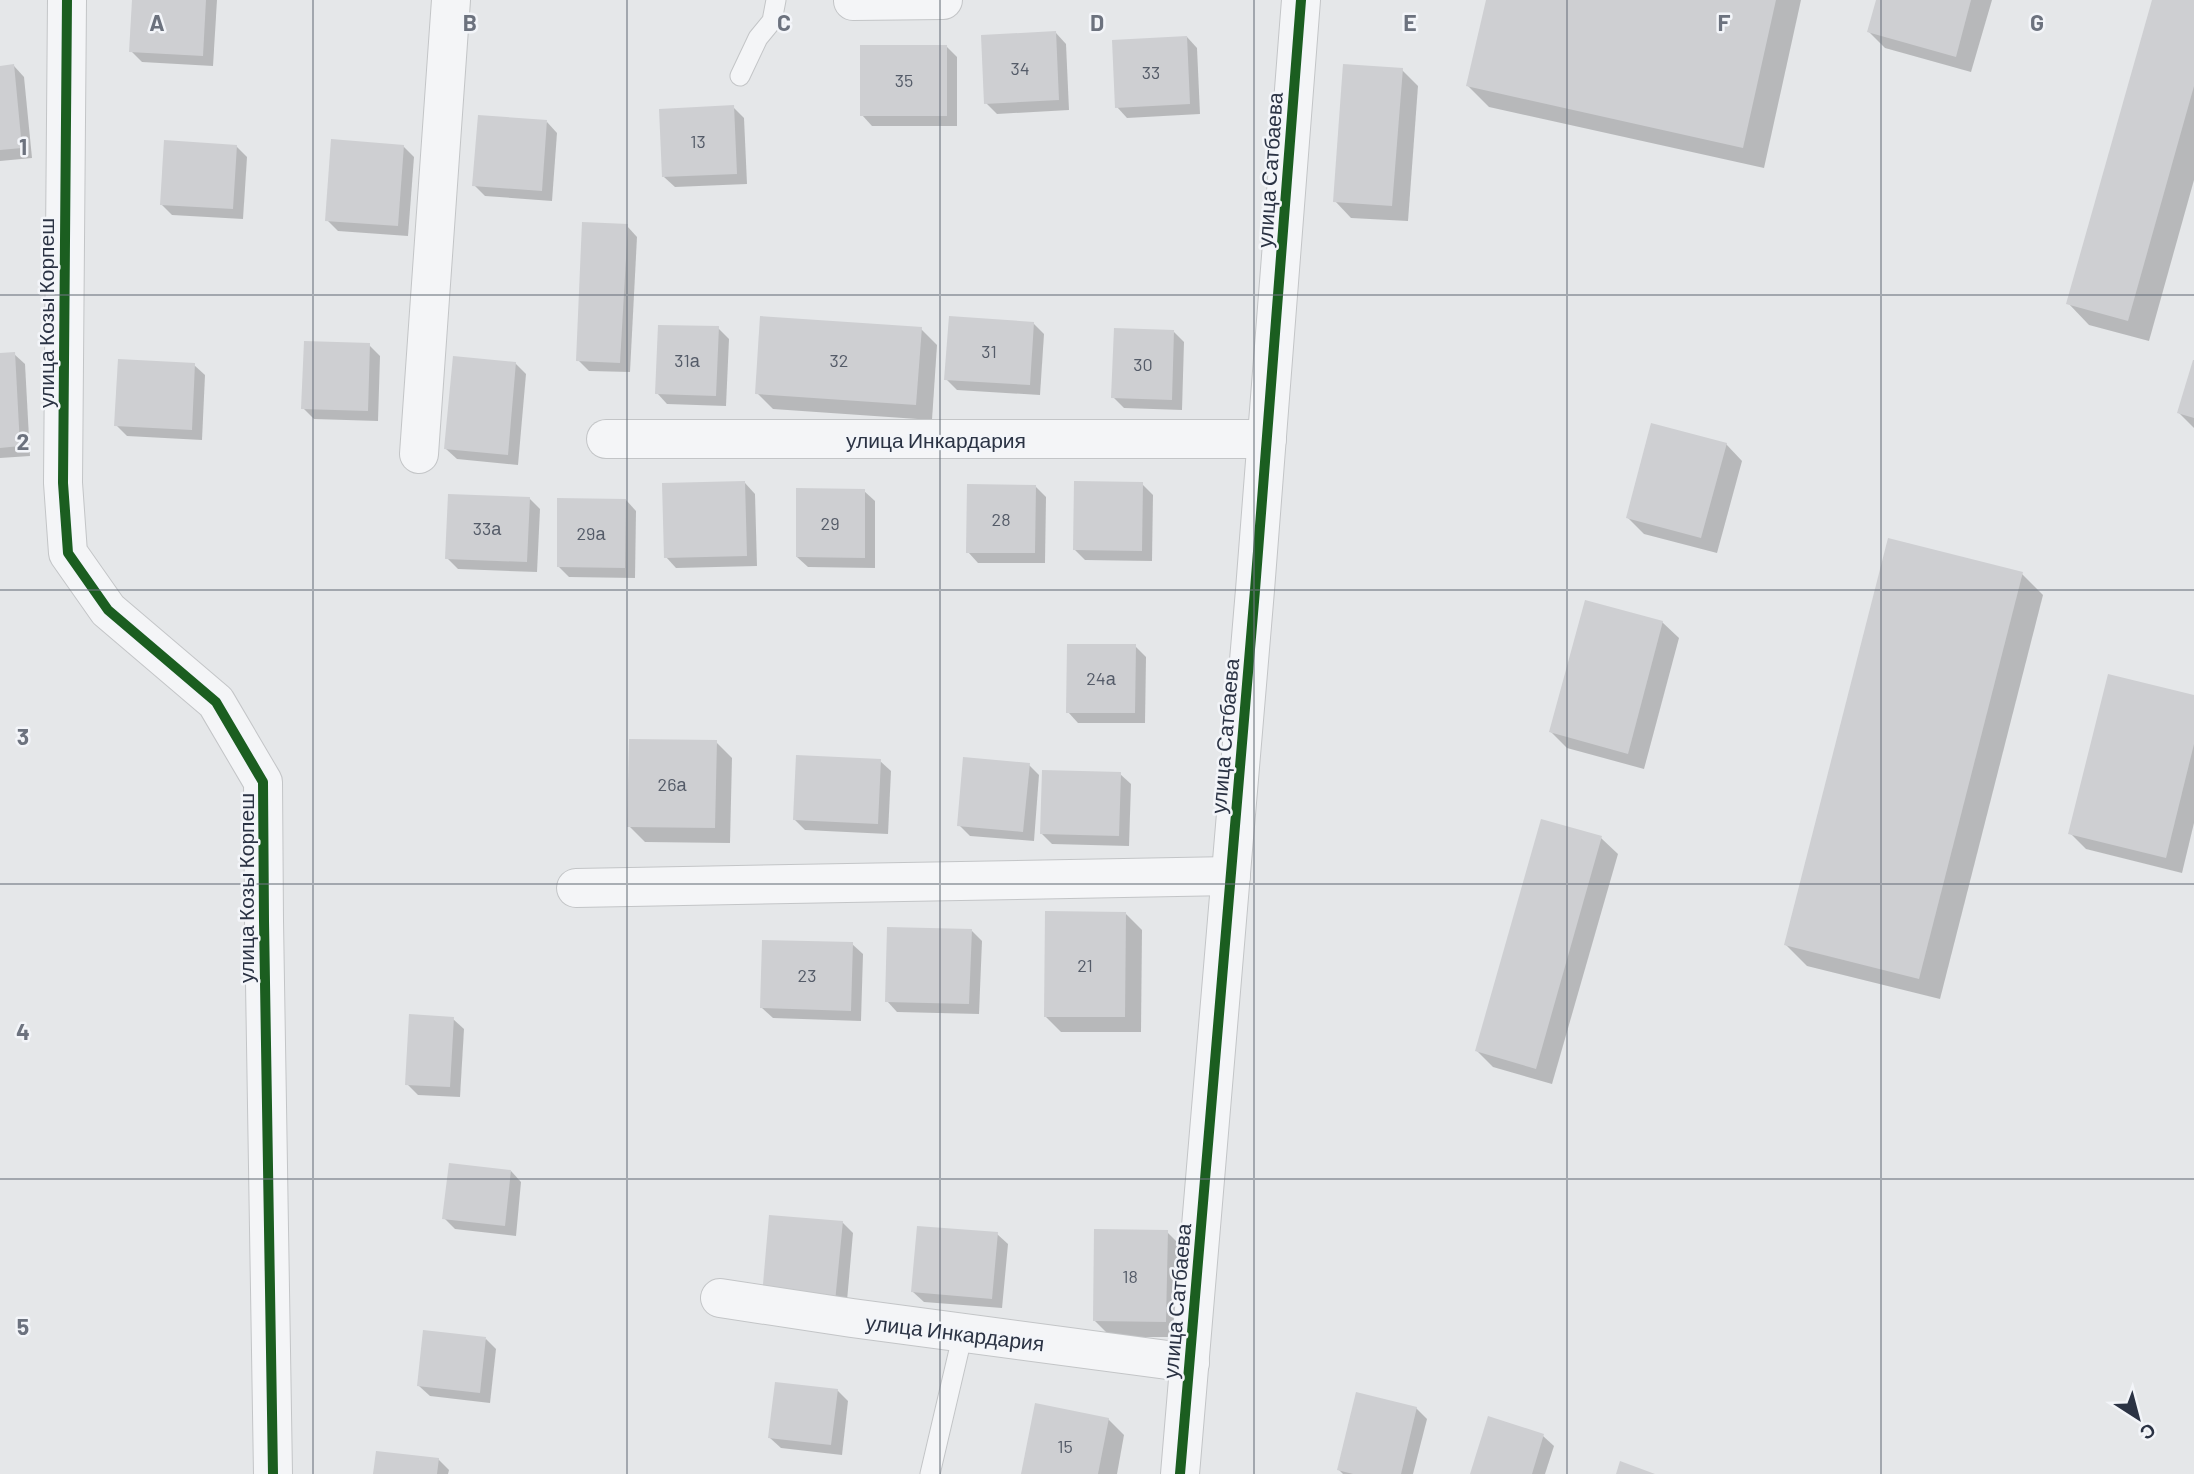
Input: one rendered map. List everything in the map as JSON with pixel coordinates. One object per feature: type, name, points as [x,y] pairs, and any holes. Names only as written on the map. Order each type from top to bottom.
[{"type":"street","name":"улица Козы Корпеш","points":[[67,0],[63,483],[68,553],[108,610],[216,702],[263,782],[273,1474]]},
{"type":"street","points":[[419,453],[451,0]]},
{"type":"street","points":[[853,1],[943,0]]},
{"type":"street","name":"улица Сатбаева","points":[[1180,1474],[1301,0]]},
{"type":"street","name":"улица Инкардария","points":[[606,439],[1267,439]]},
{"type":"street","points":[[576,888],[1231,876]]},
{"type":"street","name":"улица Инкардария","points":[[720,1298],[1190,1363]]},
{"type":"lane","points":[[740,76],[758,38],[772,21],[776,0]]},
{"type":"lane","points":[[930,1474],[963,1333]]},
{"type":"building","points":[[132,0],[206,0],[203,56],[129,52]]},
{"type":"building","points":[[1486,0],[1776,0],[1743,148],[1466,86]]},
{"type":"building","points":[[1876,0],[1971,0],[1956,57],[1867,32]]},
{"type":"building","points":[[2152,0],[2194,0],[2194,86],[2128,321],[2066,304]]},
{"type":"building","points":[[1056,31],[1059,100],[984,104],[981,35]]},
{"type":"building","points":[[1187,36],[1190,104],[1115,108],[1112,40]]},
{"type":"building","points":[[860,45],[947,45],[947,116],[860,116]]},
{"type":"building","points":[[14,64],[22,148],[0,150],[0,66]]},
{"type":"building","points":[[1343,64],[1403,68],[1392,206],[1333,202]]},
{"type":"building","points":[[734,105],[737,174],[662,177],[659,109]]},
{"type":"building","points":[[478,115],[547,120],[542,191],[472,186]]},
{"type":"building","points":[[331,139],[404,145],[398,226],[325,221]]},
{"type":"building","points":[[164,140],[237,145],[233,209],[160,205]]},
{"type":"building","points":[[582,222],[628,224],[620,363],[576,361]]},
{"type":"building","points":[[760,316],[922,327],[916,405],[755,394]]},
{"type":"building","points":[[949,316],[1034,322],[1030,385],[944,380]]},
{"type":"building","points":[[658,325],[719,326],[716,396],[655,394]]},
{"type":"building","points":[[1114,328],[1174,330],[1172,400],[1111,398]]},
{"type":"building","points":[[304,341],[370,343],[368,411],[301,409]]},
{"type":"building","points":[[15,352],[20,446],[0,448],[0,353]]},
{"type":"building","points":[[453,356],[516,362],[508,455],[444,449]]},
{"type":"building","points":[[118,359],[195,363],[192,430],[114,426]]},
{"type":"building","points":[[2194,360],[2194,418],[2177,413]]},
{"type":"building","points":[[1651,423],[1727,443],[1701,538],[1626,518]]},
{"type":"building","points":[[745,481],[747,556],[664,558],[662,483]]},
{"type":"building","points":[[1074,481],[1143,482],[1142,551],[1073,550]]},
{"type":"building","points":[[967,484],[1036,485],[1035,553],[966,553]]},
{"type":"building","points":[[796,488],[865,489],[865,558],[796,557]]},
{"type":"building","points":[[448,494],[530,497],[527,562],[445,559]]},
{"type":"building","points":[[557,498],[626,499],[625,568],[557,567]]},
{"type":"building","points":[[1888,538],[2023,572],[1919,979],[1784,945]]},
{"type":"building","points":[[1585,600],[1663,621],[1628,754],[1549,732]]},
{"type":"building","points":[[1067,644],[1136,644],[1135,713],[1066,713]]},
{"type":"building","points":[[2108,674],[2194,695],[2194,744],[2166,858],[2068,834]]},
{"type":"building","points":[[629,739],[717,740],[715,828],[627,827]]},
{"type":"building","points":[[796,755],[881,759],[878,824],[793,820]]},
{"type":"building","points":[[963,757],[1030,763],[1023,832],[957,826]]},
{"type":"building","points":[[1042,770],[1121,772],[1119,836],[1040,834]]},
{"type":"building","points":[[1541,819],[1602,836],[1536,1069],[1475,1051]]},
{"type":"building","points":[[1045,911],[1126,912],[1125,1017],[1044,1017]]},
{"type":"building","points":[[887,927],[972,929],[969,1004],[885,1002]]},
{"type":"building","points":[[762,940],[853,942],[851,1011],[760,1008]]},
{"type":"building","points":[[409,1014],[454,1017],[450,1087],[405,1085]]},
{"type":"building","points":[[449,1163],[511,1170],[505,1226],[442,1219]]},
{"type":"building","points":[[769,1215],[843,1221],[835,1302],[762,1296]]},
{"type":"building","points":[[917,1226],[998,1232],[992,1299],[911,1292]]},
{"type":"building","points":[[1094,1229],[1168,1230],[1166,1322],[1093,1321]]},
{"type":"building","points":[[423,1330],[486,1337],[480,1393],[417,1386]]},
{"type":"building","points":[[775,1382],[838,1389],[831,1445],[768,1438]]},
{"type":"building","points":[[1356,1392],[1417,1407],[1401,1474],[1353,1474],[1337,1470]]},
{"type":"building","points":[[1035,1403],[1109,1418],[1098,1474],[1021,1474]]},
{"type":"building","points":[[1488,1416],[1544,1434],[1532,1474],[1470,1474]]},
{"type":"building","points":[[376,1451],[439,1458],[437,1474],[373,1474]]},
{"type":"building","points":[[1620,1461],[1655,1474],[1616,1474]]},
{"type":"cycle path","points":[[67,0],[63,483],[68,553],[108,610],[216,702],[263,782],[273,1474]]},
{"type":"cycle path","points":[[1180,1474],[1255,590],[1301,0]]}]
